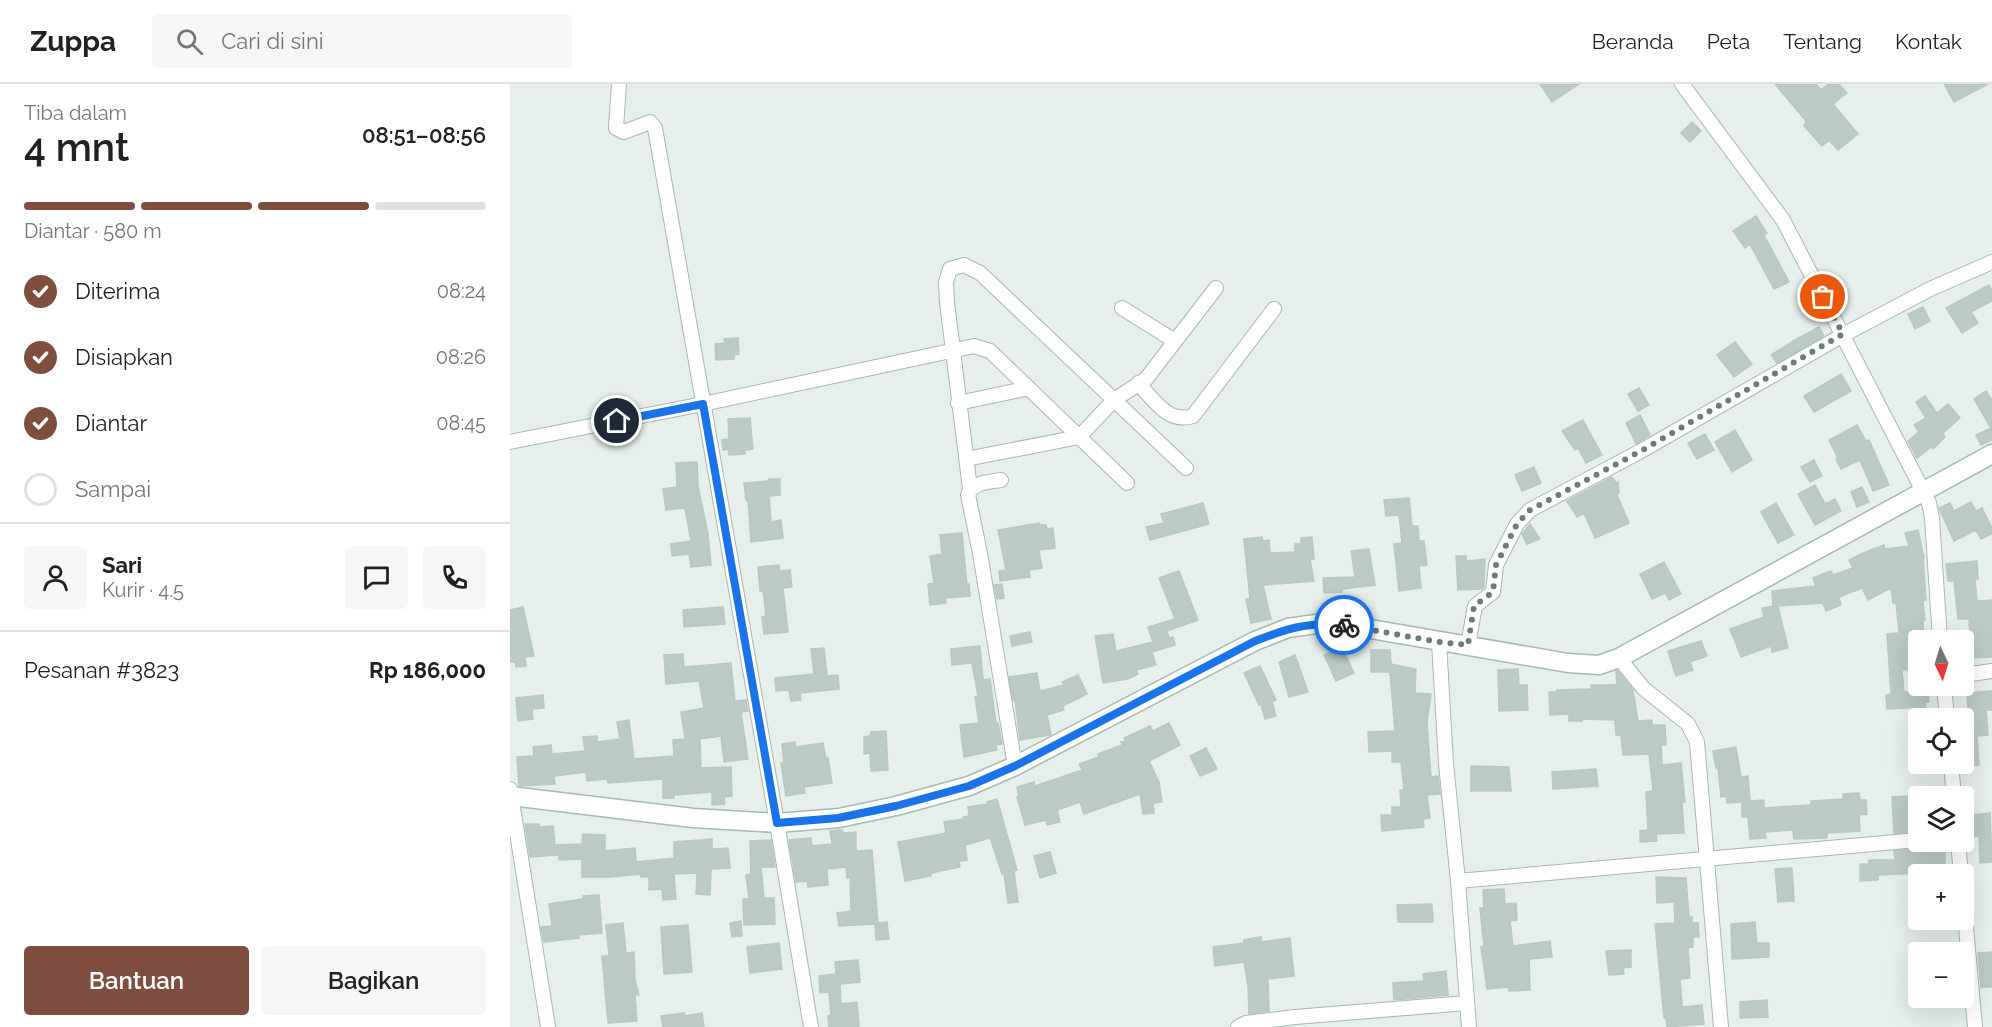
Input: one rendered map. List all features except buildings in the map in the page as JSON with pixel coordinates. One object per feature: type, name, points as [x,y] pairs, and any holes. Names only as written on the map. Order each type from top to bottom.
[{"type":"street","points":[[620,84],[616,128],[624,132],[650,123],[655,128],[811,1027]]},
{"type":"street","points":[[1682,84],[1774,206],[1843,334],[1929,503],[1939,630]]},
{"type":"street","points":[[1468,645],[1474,606],[1493,592],[1496,565],[1517,524],[1530,510],[1641,451],[1843,334],[1930,289],[1992,262]]},
{"type":"street","points":[[1015,766],[980,553],[968,495],[970,489],[951,352],[946,282],[950,269],[964,265],[981,273],[1186,468]]},
{"type":"street","points":[[966,459],[1079,436],[1114,400],[1146,379],[1216,288]]},
{"type":"street","points":[[1122,308],[1175,341]]},
{"type":"street","points":[[1138,383],[1168,415],[1182,419],[1192,416],[1274,309]]},
{"type":"street","points":[[510,442],[703,404],[974,346],[990,351],[1127,483]]},
{"type":"street","points":[[958,403],[1029,388]]},
{"type":"street","points":[[548,1027],[510,793],[693,818],[777,823],[838,818],[896,806],[969,786],[1015,766],[1255,641],[1288,628],[1316,624],[1353,626],[1568,663],[1599,665],[1619,658],[1992,454]]},
{"type":"street","points":[[970,489],[1001,480]]},
{"type":"street","points":[[1439,642],[1446,764],[1469,1027]]},
{"type":"street","points":[[1619,658],[1643,688],[1688,724],[1697,742],[1721,1027]]},
{"type":"street","points":[[1974,674],[1992,671]]},
{"type":"street","points":[[1458,881],[1908,841]]},
{"type":"street","points":[[1966,930],[1975,1027]]},
{"type":"street","points":[[1238,1027],[1246,1023],[1295,1017],[1467,1003]]},
{"type":"way so far","points":[[1344,625],[1468,645],[1474,606],[1493,592],[1496,565],[1517,524],[1530,510],[1641,451],[1843,334],[1823,297]]},
{"type":"route","points":[[617,421],[703,404],[777,823],[838,818],[896,806],[969,786],[1015,766],[1255,641],[1288,628],[1316,624],[1344,625]]}]
